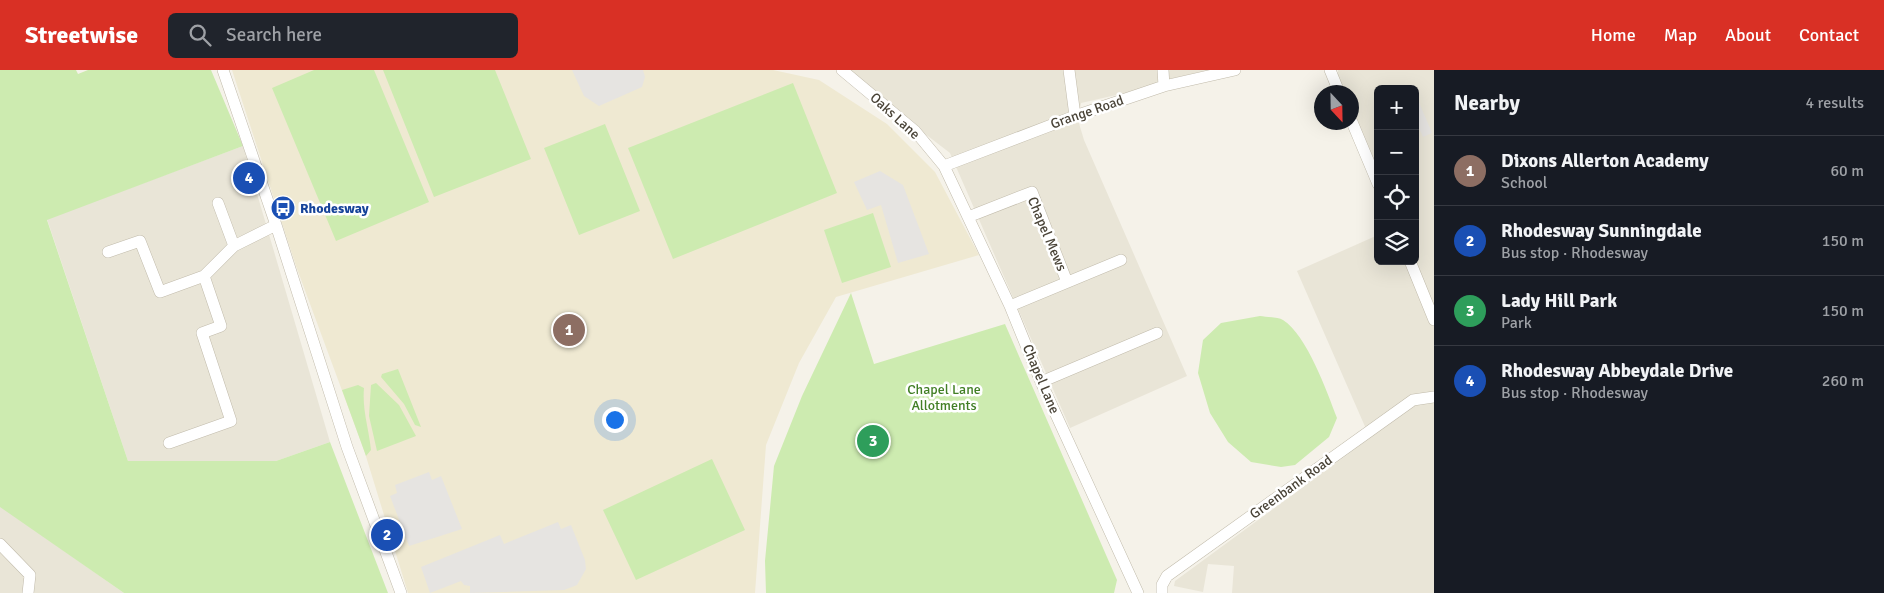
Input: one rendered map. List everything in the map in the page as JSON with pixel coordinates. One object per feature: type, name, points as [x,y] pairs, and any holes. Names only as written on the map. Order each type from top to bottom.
[{"type":"street","points":[[223,70],[276,225],[349,455],[401,593]]},
{"type":"street","name":"Oaks Lane","points":[[842,70],[915,131],[944,166]]},
{"type":"street","points":[[1069,70],[1075,116]]},
{"type":"street","points":[[1163,70],[1164,86]]},
{"type":"street","name":"Grange Road","points":[[944,166],[1075,116],[1164,86],[1201,74],[1235,70]]},
{"type":"street","points":[[1330,70],[1336,85]]},
{"type":"street","points":[[1355,130],[1374,175]]},
{"type":"street","name":"Chapel Lane","points":[[944,166],[1010,306],[1041,382],[1138,593]]},
{"type":"street","name":"Chapel Mews","points":[[968,217],[1032,192],[1067,282]]},
{"type":"street","points":[[218,203],[234,246]]},
{"type":"street","points":[[108,252],[140,240],[160,292],[204,276],[234,246],[276,225]]},
{"type":"street","points":[[1010,306],[1121,260]]},
{"type":"street","points":[[1412,265],[1434,319]]},
{"type":"street","points":[[170,443],[231,421],[202,333],[221,326],[204,276]]},
{"type":"street","points":[[1041,382],[1157,333]]},
{"type":"street","name":"Greenbank Road","points":[[1162,593],[1162,585],[1167,576],[1413,400],[1434,397]]},
{"type":"street","points":[[0,544],[30,575],[28,593]]},
{"type":"shaded area","points":[[232,70],[773,70],[819,80],[887,124],[935,172],[979,255],[836,297],[799,363],[766,445],[755,593],[408,593],[364,450],[296,266]]},
{"type":"shaded area","points":[[572,70],[643,70],[645,77],[642,87],[599,106],[584,96]]},
{"type":"shaded area","points":[[842,70],[1208,70],[1156,82],[1156,86],[1081,103],[1078,120],[1084,140],[1187,376],[1070,428],[950,153]]},
{"type":"shaded area","points":[[1338,70],[1434,70],[1434,593],[1232,593],[1234,566],[1208,564],[1203,592],[1174,586],[1175,581],[1370,438],[1297,271],[1374,237],[1374,265],[1419,265],[1419,85],[1374,85],[1374,166],[1359,128],[1359,85],[1341,85],[1338,78]]},
{"type":"shaded area","points":[[1419,102],[1432,133],[1423,137],[1419,128]]},
{"type":"shaded area","points":[[243,146],[330,442],[276,461],[128,461],[47,219]]},
{"type":"shaded area","points":[[880,171],[903,185],[929,254],[898,263],[881,205],[867,210],[854,182]]},
{"type":"shaded area","points":[[429,472],[432,480],[441,476],[462,529],[409,546],[390,496],[397,493],[395,485]]},
{"type":"shaded area","points":[[0,506],[124,593],[0,593]]},
{"type":"shaded area","points":[[558,522],[561,529],[571,525],[585,560],[586,569],[577,585],[564,590],[470,593],[470,586],[464,585],[461,581],[430,593],[421,567],[500,535],[504,544]]},
{"type":"green space","points":[[0,70],[76,70],[78,74],[88,70],[211,70],[243,146],[47,220],[128,461],[276,461],[330,442],[388,593],[124,593],[0,507]]},
{"type":"green space","points":[[314,70],[374,70],[429,202],[336,241],[272,88]]},
{"type":"green space","points":[[383,70],[495,70],[531,159],[434,197]]},
{"type":"green space","points":[[793,83],[837,193],[673,259],[628,148]]},
{"type":"green space","points":[[605,124],[640,211],[579,235],[544,148]]},
{"type":"green space","points":[[873,213],[891,267],[842,283],[824,230]]},
{"type":"green space","name":"Chapel Lane Allotments","points":[[851,293],[874,364],[1005,324],[1117,580],[1114,593],[766,593],[765,561],[774,466],[802,396]]},
{"type":"green space","points":[[1260,316],[1283,320],[1292,327],[1315,365],[1337,418],[1329,437],[1295,465],[1281,467],[1251,462],[1228,442],[1210,413],[1198,373],[1203,340],[1221,323]]},
{"type":"green space","points":[[398,369],[421,427],[415,425],[404,404],[381,377],[382,374]]},
{"type":"green space","points":[[376,383],[399,405],[416,436],[377,451],[369,416],[371,385]]},
{"type":"green space","points":[[358,385],[364,388],[365,412],[371,450],[366,456],[342,390]]},
{"type":"green space","points":[[712,459],[745,530],[636,580],[603,510]]},
{"type":"place","name":"Rhodesway Abbeydale Drive","points":[[249,178]]},
{"type":"place","name":"Rhodesway","points":[[283,208]]},
{"type":"place","name":"Dixons Allerton Academy","points":[[569,330]]},
{"type":"place","name":"Lady Hill Park","points":[[873,441]]},
{"type":"place","name":"Rhodesway Sunningdale","points":[[387,535]]}]
